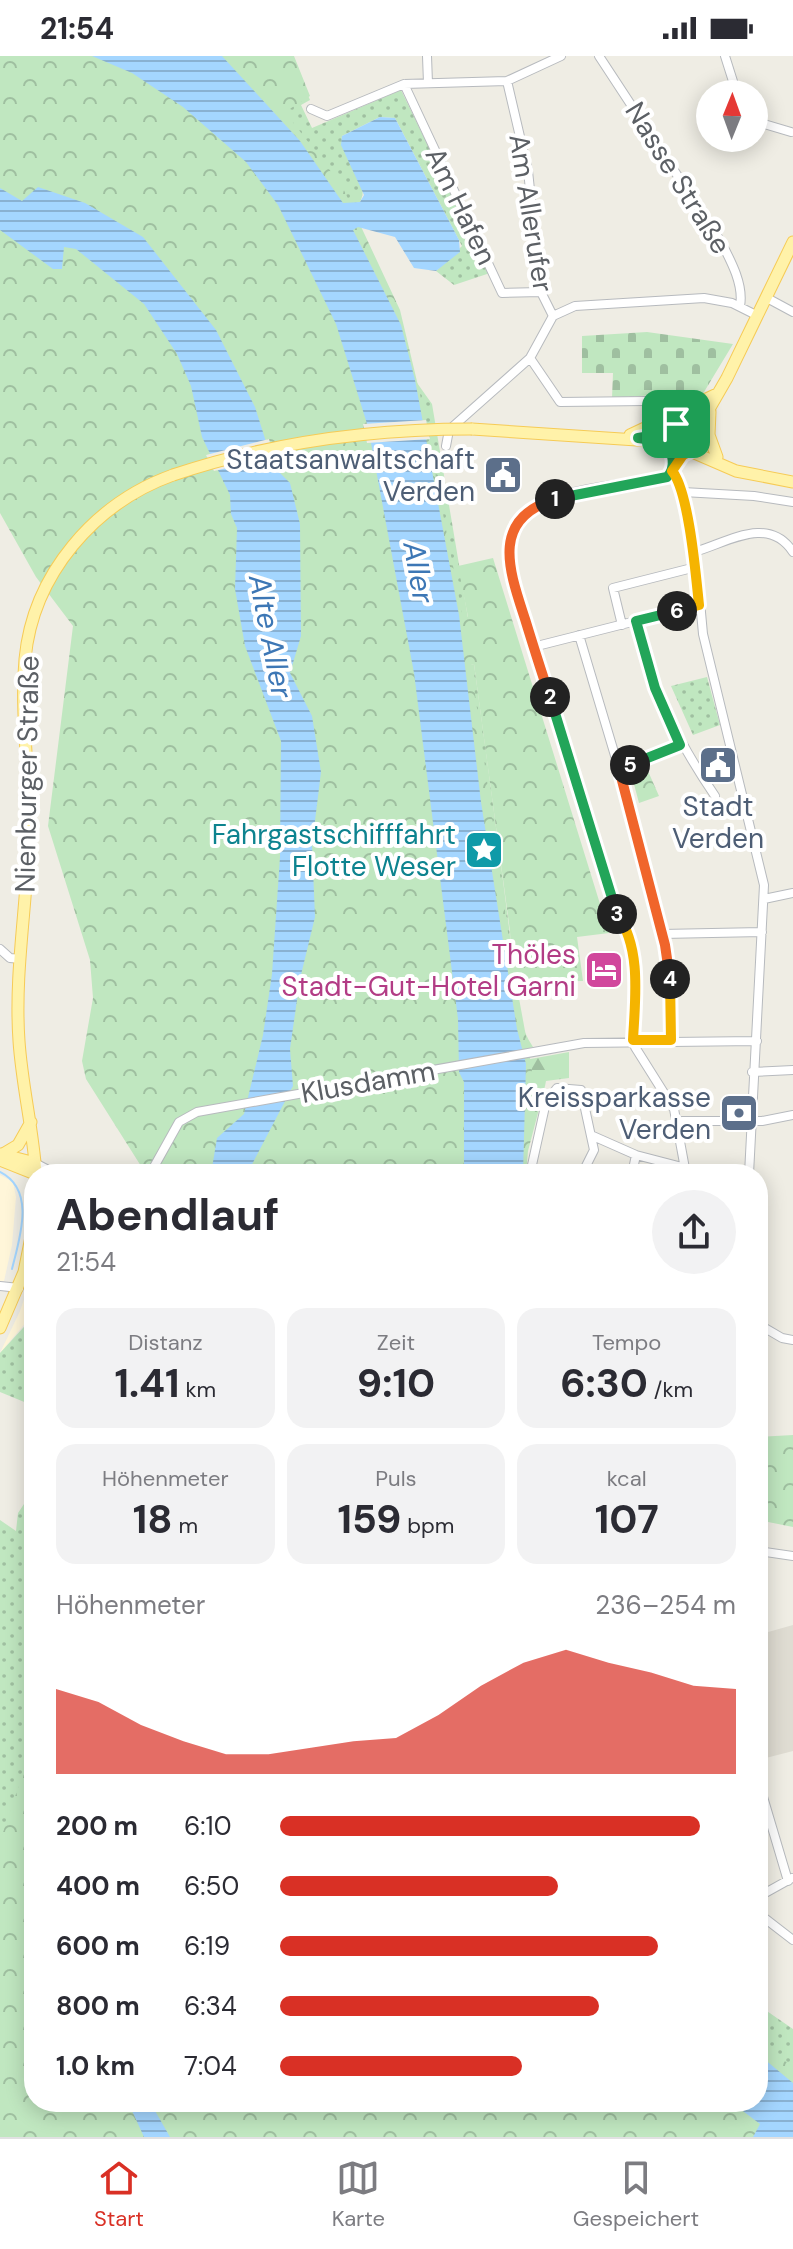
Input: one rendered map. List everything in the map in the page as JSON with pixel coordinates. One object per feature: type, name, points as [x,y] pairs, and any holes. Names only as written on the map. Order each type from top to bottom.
[{"type":"main road","points":[[680,446],[713,402],[793,242]]},
{"type":"main road","points":[[632,438],[713,402]]},
{"type":"main road","points":[[713,402],[709,435],[717,457]]},
{"type":"main road","points":[[680,446],[676,424],[692,427]]},
{"type":"main road","name":"Nienburger Straße","points":[[34,1164],[19,1041],[29,831],[23,722],[25,658],[38,605],[53,574],[77,541],[110,507],[148,484],[272,447],[342,435],[472,429],[632,438],[680,446]]},
{"type":"main road","points":[[680,446],[717,457],[731,469]]},
{"type":"main road","points":[[680,446],[731,469],[793,482]]},
{"type":"main road","points":[[1,1156],[18,1145],[31,1122]]},
{"type":"main road","points":[[1,1156],[24,1165]]},
{"type":"main road","points":[[0,1328],[19,1288],[24,1266]]},
{"type":"street","points":[[427,56],[428,83]]},
{"type":"street","points":[[311,109],[327,116],[404,84],[507,81],[561,56]]},
{"type":"street","name":"Nasse Straße","points":[[599,56],[721,242],[733,265],[740,306]]},
{"type":"street","points":[[725,56],[733,80]]},
{"type":"street","name":"Am Allerufer","points":[[446,446],[449,430],[530,358],[553,316],[541,292],[528,171],[507,81]]},
{"type":"street","name":"Am Hafen","points":[[404,84],[502,293],[541,292]]},
{"type":"street","points":[[768,125],[791,132]]},
{"type":"street","points":[[553,316],[575,306],[704,298],[740,306],[758,316]]},
{"type":"street","points":[[767,298],[793,312]]},
{"type":"street","points":[[530,358],[560,402],[646,401]]},
{"type":"street","points":[[680,446],[672,471],[663,479],[627,483],[550,500],[533,508],[518,521],[510,539],[509,559],[614,912],[628,939],[635,978],[633,1040],[645,1068],[666,1091],[674,1109],[685,1164]]},
{"type":"street","points":[[672,471],[683,492],[694,552],[699,605],[758,850],[764,899],[749,1164]]},
{"type":"street","points":[[683,492],[754,496],[793,502]]},
{"type":"street","points":[[694,552],[759,532],[776,535],[793,552]]},
{"type":"street","points":[[622,625],[613,588],[696,567]]},
{"type":"street","points":[[533,647],[699,605]]},
{"type":"street","points":[[636,621],[655,688],[680,745],[715,796]]},
{"type":"street","points":[[579,635],[619,769],[662,934],[669,968],[671,1040]]},
{"type":"street","points":[[619,769],[680,745]]},
{"type":"street","points":[[764,899],[793,893]]},
{"type":"street","points":[[662,934],[762,932]]},
{"type":"street","points":[[0,949],[10,958],[21,959]]},
{"type":"street","name":"Klusdamm","points":[[156,1164],[179,1122],[190,1114],[205,1110],[584,1043],[633,1040],[757,1041]]},
{"type":"street","points":[[752,1072],[793,1070]]},
{"type":"street","points":[[532,1164],[550,1094],[557,1088],[581,1090],[593,1136],[594,1150],[587,1164]]},
{"type":"street","points":[[682,1121],[750,1122],[793,1115]]},
{"type":"street","points":[[593,1136],[664,1164]]},
{"type":"street","points":[[634,1164],[636,1155]]},
{"type":"street","points":[[0,1286],[19,1288]]},
{"type":"street","points":[[768,1330],[793,1340]]},
{"type":"street","points":[[768,1552],[793,1556]]},
{"type":"street","points":[[768,1810],[791,1879],[768,1892]]},
{"type":"street","points":[[768,1921],[793,1940]]},
{"type":"shaded area","points":[[0,1175],[13,1182],[16,1197],[12,1245],[4,1281],[0,1281]]},
{"type":"shaded area","points":[[24,1300],[24,1325],[0,1353]]},
{"type":"shaded area","points":[[793,1625],[793,1751],[768,1757],[768,1632]]},
{"type":"green space","points":[[0,56],[294,56],[310,96],[285,112],[342,186],[400,310],[420,394],[463,618],[468,617],[458,566],[493,558],[609,933],[577,937],[583,981],[516,982],[532,1069],[531,1086],[545,1086],[527,1164],[140,1164],[86,1079],[82,1061],[93,998],[90,960],[48,826],[73,626],[36,577],[0,513]],"holes":[[[474,664],[510,931],[511,954],[471,665]]]},
{"type":"green space","points":[[291,56],[310,100],[301,105],[312,128],[401,90],[490,273],[454,285],[436,271],[462,246],[395,118],[380,117],[342,136],[342,144],[359,177],[363,194],[360,202],[350,204],[276,117]]},
{"type":"green space","points":[[647,332],[733,344],[701,397],[667,394],[612,398],[613,373],[582,373],[582,336]]},
{"type":"green space","points":[[415,380],[432,404],[468,618],[459,619]]},
{"type":"green space","points":[[684,426],[692,430],[696,438],[692,446],[684,450],[676,446],[672,438],[676,430]]},
{"type":"green space","points":[[474,664],[509,927],[514,989],[520,1019],[533,1047],[523,1050],[466,666]]},
{"type":"green space","points":[[707,677],[720,725],[693,735],[671,686]]},
{"type":"green space","points":[[644,762],[659,796],[639,803],[631,773],[625,775],[623,770]]},
{"type":"green space","points":[[569,1052],[569,1078],[546,1081],[545,1086],[526,1087],[525,1060]]},
{"type":"green space","points":[[24,1327],[24,1402],[0,1392],[0,1353]]},
{"type":"green space","points":[[793,1435],[793,1527],[768,1522],[768,1436]]},
{"type":"green space","points":[[24,1504],[24,2112],[0,2137],[0,1520],[16,1531],[18,1513]]},
{"type":"green space","points":[[24,1770],[24,2112],[768,2112],[768,2049],[793,2067],[793,2137],[0,2137],[0,1841]]},
{"type":"green space","points":[[768,2012],[793,2029],[793,2083],[768,2062]]},
{"type":"water","name":"Aller","points":[[92,56],[222,56],[300,141],[343,203],[360,202],[364,195],[341,145],[342,136],[380,117],[395,118],[459,240],[460,252],[436,271],[414,268],[395,237],[358,227],[353,230],[401,325],[415,380],[459,615],[481,802],[517,1029],[526,1064],[523,1164],[464,1164],[464,1082],[459,1072],[458,1019],[414,673],[368,427],[336,324],[278,205],[246,162],[183,107],[132,73]]},
{"type":"water","name":"Alte Aller","points":[[38,187],[85,203],[143,237],[216,330],[255,407],[274,467],[290,483],[300,524],[301,636],[290,673],[312,716],[321,772],[312,845],[315,917],[300,979],[290,1049],[293,1086],[252,1164],[213,1164],[217,1138],[244,1114],[263,1035],[272,974],[280,857],[281,741],[245,646],[235,589],[237,528],[231,514],[230,495],[202,437],[191,386],[177,354],[144,304],[76,249],[64,247],[62,269],[53,269],[0,230],[0,188],[22,201]]},
{"type":"water","points":[[768,2062],[793,2083],[793,2137],[753,2137],[760,2124],[744,2112],[768,2112]]},
{"type":"water","points":[[133,2112],[156,2112],[170,2137],[144,2137]]},
{"type":"pier","points":[[426,420],[430,439],[367,443],[363,424]]},
{"type":"pier","points":[[269,439],[274,457],[214,471],[206,455]]},
{"type":"waterway","points":[[0,1172],[11,1180],[22,1202],[21,1229],[12,1269]]},
{"type":"place","name":"Staatsanwaltschaft Verden","points":[[503,475]]},
{"type":"place","name":"Stadt Verden","points":[[718,765]]},
{"type":"place","name":"Fahrgastschifffahrt Flotte Weser","points":[[484,850]]},
{"type":"place","name":"Thöles Stadt-Gut-Hotel Garni","points":[[604,970]]},
{"type":"place","name":"Kreissparkasse Verden","points":[[739,1113]]},
{"type":"route","points":[[676,424],[668,433],[638,438],[667,442],[674,452],[672,471],[667,477],[608,486],[539,504],[518,521],[508,551],[519,601],[588,818],[614,912],[623,923],[628,939],[635,978],[633,1040],[671,1040],[668,958],[619,769],[680,745],[655,688],[636,621],[699,605],[696,558],[685,518],[682,484],[672,471],[683,455],[697,447],[699,435],[691,424],[676,424]]}]
